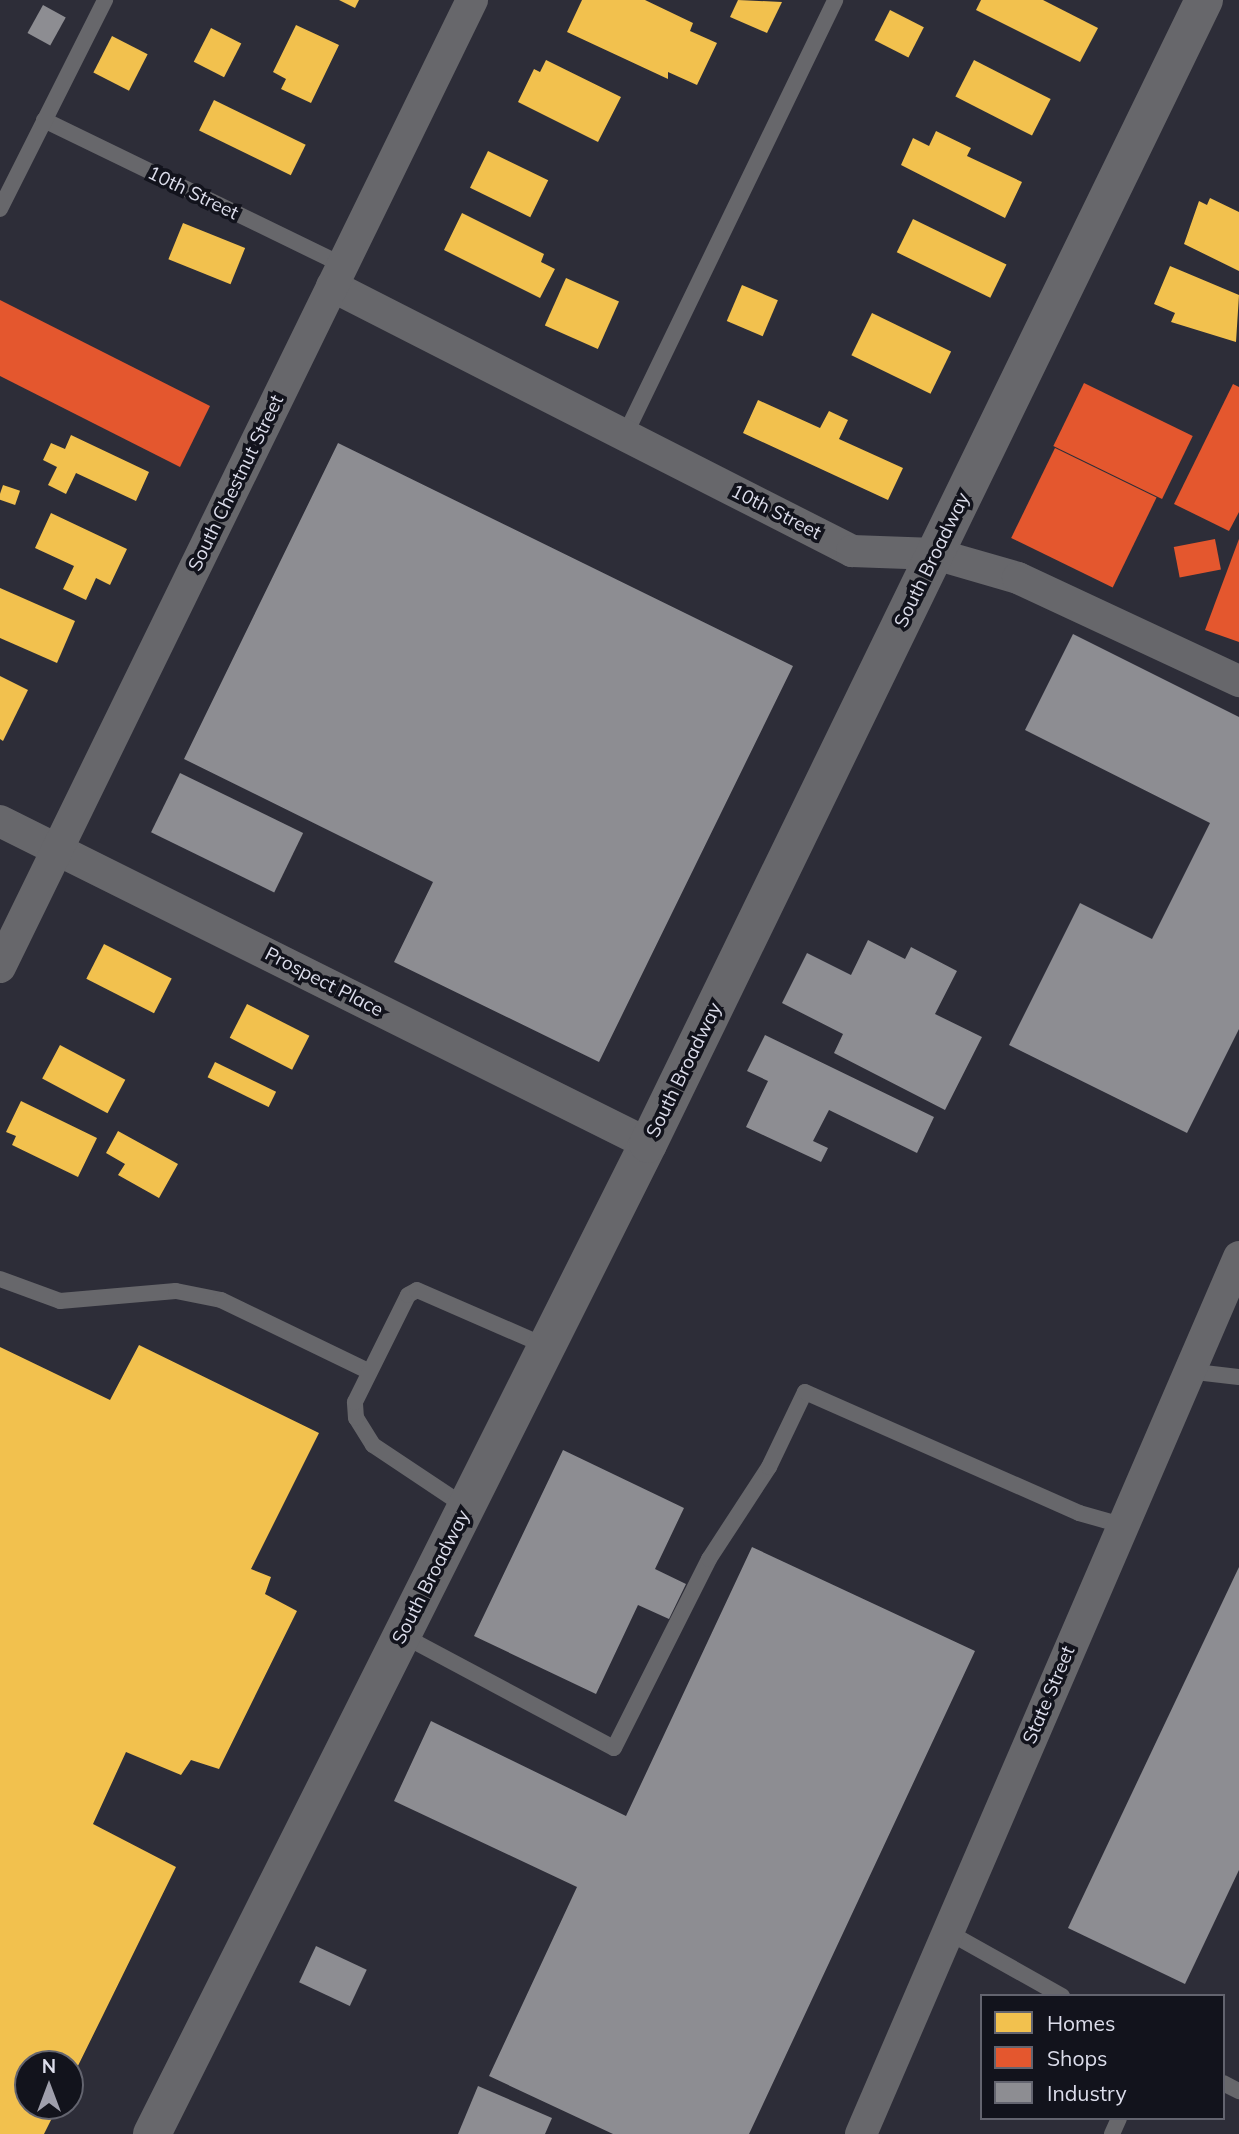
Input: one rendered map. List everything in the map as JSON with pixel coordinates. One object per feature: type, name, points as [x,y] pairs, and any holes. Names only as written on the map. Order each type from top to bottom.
[{"type":"street","name":"South Chestnut Street","points":[[0,967],[472,0]]},
{"type":"street","name":"South Broadway","points":[[152,2134],[648,1144],[1204,0]]},
{"type":"street","name":"10th Street","points":[[337,276],[625,435],[852,551],[934,554],[1018,578],[1239,681]]},
{"type":"street","name":"Prospect Place","points":[[0,821],[648,1144]]},
{"type":"street","name":"State Street","points":[[861,2134],[1187,1371],[1239,1257]]},
{"type":"lane","points":[[0,209],[105,0]]},
{"type":"lane","points":[[625,435],[835,0]]},
{"type":"lane","name":"10th Street","points":[[44,120],[337,276]]},
{"type":"lane","points":[[0,1279],[50,1300],[176,1291],[221,1300],[370,1372]]},
{"type":"lane","points":[[466,1507],[373,1445],[356,1418],[355,1402],[408,1295],[417,1290],[547,1346]]},
{"type":"lane","points":[[1187,1371],[1239,1377]]},
{"type":"lane","points":[[402,1635],[614,1748],[709,1559],[769,1467],[805,1392],[1079,1513],[1121,1525]]},
{"type":"lane","points":[[948,1932],[1058,1994]]},
{"type":"building: Homes","points":[[339,0],[359,0],[355,8]]},
{"type":"building: Homes","points":[[582,0],[645,0],[693,23],[690,31],[717,43],[697,85],[668,72],[668,79],[567,32]]},
{"type":"building: Homes","points":[[738,0],[782,2],[767,33],[730,17]]},
{"type":"building: Homes","points":[[981,0],[1043,0],[1098,28],[1080,62],[976,10]]},
{"type":"building: Homes","points":[[890,10],[924,27],[908,58],[875,40]]},
{"type":"building: Homes","points":[[296,25],[339,45],[311,103],[281,89],[286,79],[273,72]]},
{"type":"building: Homes","points":[[211,28],[241,43],[224,77],[194,62]]},
{"type":"building: Homes","points":[[112,36],[148,54],[129,91],[93,73]]},
{"type":"building: Homes","points":[[546,60],[621,97],[598,142],[518,102],[534,69],[540,72]]},
{"type":"building: Homes","points":[[974,60],[1051,99],[1032,136],[955,97]]},
{"type":"building: Homes","points":[[214,100],[306,145],[291,175],[199,131]]},
{"type":"building: Homes","points":[[936,131],[971,148],[967,156],[1022,182],[1005,218],[901,165],[913,138],[929,146]]},
{"type":"building: Homes","points":[[488,151],[548,180],[530,217],[470,188]]},
{"type":"building: Homes","points":[[1210,198],[1239,212],[1239,271],[1184,244],[1199,201],[1207,205]]},
{"type":"building: Homes","points":[[462,213],[544,254],[541,262],[555,269],[540,298],[444,250]]},
{"type":"building: Homes","points":[[913,219],[1006,265],[990,298],[897,252]]},
{"type":"building: Homes","points":[[183,223],[245,248],[231,284],[168,259]]},
{"type":"building: Homes","points":[[1170,266],[1239,295],[1236,342],[1171,322],[1175,313],[1154,304]]},
{"type":"building: Homes","points":[[566,278],[619,302],[598,349],[545,326]]},
{"type":"building: Homes","points":[[742,285],[778,300],[763,336],[727,321]]},
{"type":"building: Homes","points":[[872,313],[951,352],[930,394],[851,355]]},
{"type":"building: Homes","points":[[758,400],[820,428],[829,411],[848,420],[839,439],[903,468],[888,500],[743,433]]},
{"type":"building: Homes","points":[[71,435],[149,472],[136,501],[76,473],[66,494],[48,485],[57,467],[43,460],[51,443],[65,449]]},
{"type":"building: Homes","points":[[3,485],[20,491],[15,505],[0,500]]},
{"type":"building: Homes","points":[[51,513],[127,549],[110,585],[96,578],[86,600],[63,589],[74,566],[35,548]]},
{"type":"building: Homes","points":[[0,588],[75,621],[57,663],[0,638]]},
{"type":"building: Homes","points":[[0,676],[28,690],[3,741],[0,739]]},
{"type":"building: Homes","points":[[104,944],[172,979],[154,1013],[86,979]]},
{"type":"building: Homes","points":[[247,1004],[309,1036],[292,1070],[230,1038]]},
{"type":"building: Homes","points":[[60,1045],[125,1080],[107,1113],[42,1079]]},
{"type":"building: Homes","points":[[215,1062],[276,1092],[269,1107],[208,1077]]},
{"type":"building: Homes","points":[[21,1101],[97,1138],[78,1177],[12,1145],[16,1136],[6,1132]]},
{"type":"building: Homes","points":[[118,1131],[178,1164],[159,1198],[118,1175],[125,1164],[106,1153]]},
{"type":"building: Homes","points":[[139,1345],[319,1433],[251,1569],[271,1577],[265,1594],[297,1611],[219,1769],[191,1760],[181,1775],[126,1752],[93,1824],[176,1867],[84,2054],[84,2050],[14,2050],[14,2120],[51,2120],[44,2134],[0,2134],[0,1347],[110,1400]]},
{"type":"building: Shops","points":[[0,300],[210,406],[180,467],[0,376]]},
{"type":"building: Shops","points":[[1084,383],[1193,436],[1162,499],[1053,446]]},
{"type":"building: Shops","points":[[1233,384],[1239,387],[1239,512],[1229,531],[1174,504]]},
{"type":"building: Shops","points":[[1055,448],[1157,498],[1113,587],[1011,538]]},
{"type":"building: Shops","points":[[1215,539],[1221,569],[1180,577],[1174,547]]},
{"type":"building: Shops","points":[[1239,539],[1239,642],[1205,630]]},
{"type":"building: Industry","points":[[43,5],[66,18],[50,46],[27,33]]},
{"type":"building: Industry","points":[[338,443],[793,666],[599,1062],[394,962],[433,882],[184,759]]},
{"type":"building: Industry","points":[[1073,634],[1239,717],[1239,1029],[1187,1133],[1009,1045],[1080,903],[1152,939],[1210,823],[1025,730]]},
{"type":"building: Industry","points":[[180,773],[303,833],[274,892],[151,832]]},
{"type":"building: Industry","points":[[868,940],[905,959],[911,947],[957,971],[935,1014],[982,1037],[945,1110],[834,1053],[843,1034],[782,1003],[807,953],[851,975]]},
{"type":"building: Industry","points":[[765,1035],[934,1117],[917,1153],[829,1110],[813,1141],[828,1148],[821,1162],[746,1127],[768,1081],[747,1071]]},
{"type":"building: Industry","points":[[563,1450],[684,1508],[655,1569],[686,1584],[669,1619],[638,1605],[596,1694],[474,1636]]},
{"type":"building: Industry","points":[[752,1547],[975,1651],[749,2134],[613,2134],[489,2076],[577,1887],[394,1801],[431,1721],[626,1816]]},
{"type":"building: Industry","points":[[1239,1567],[1239,1870],[1185,1984],[1068,1928]]},
{"type":"building: Industry","points":[[316,1946],[367,1970],[350,2006],[299,1982]]},
{"type":"building: Industry","points":[[478,2086],[552,2118],[545,2134],[458,2134]]}]
